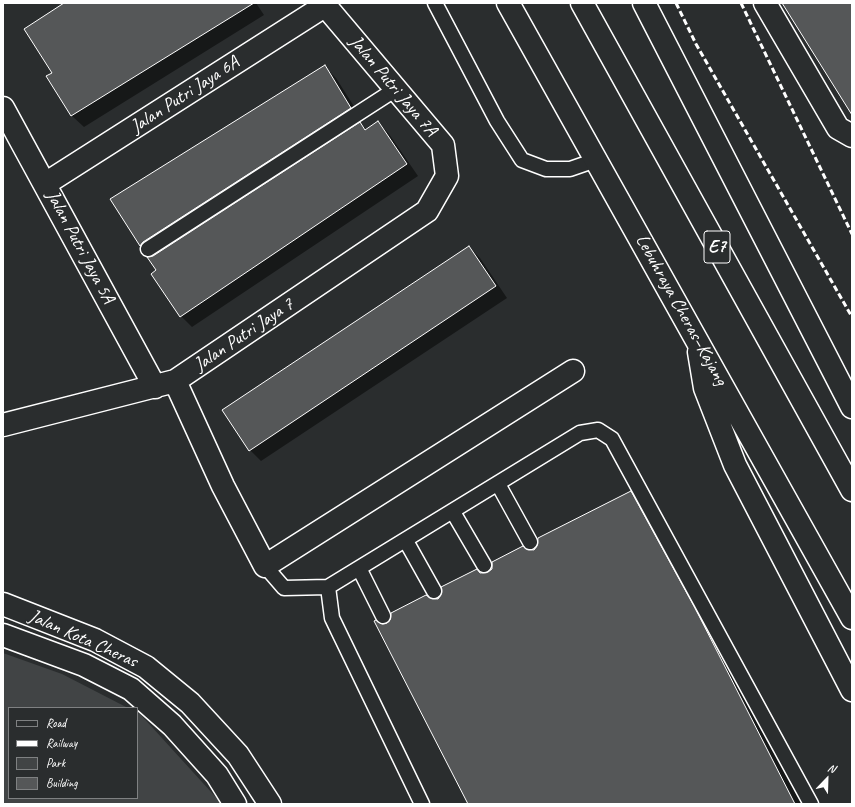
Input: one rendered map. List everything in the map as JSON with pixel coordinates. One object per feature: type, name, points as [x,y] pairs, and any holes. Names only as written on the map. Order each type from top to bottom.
[{"type":"main road","name":"Lebuhraya Cheras–Kajang","points":[[508,3],[696,336],[852,618]]},
{"type":"main road","name":"E7","points":[[582,3],[852,490]]},
{"type":"main road","points":[[644,3],[852,407]]},
{"type":"main road","points":[[765,3],[838,128],[852,136]]},
{"type":"main road","name":"Jalan Putri Jaya 7A","points":[[324,4],[443,145],[447,176]]},
{"type":"main road","name":"Jalan Putri Jaya 6A","points":[[45,184],[324,4]]},
{"type":"main road","name":"Jalan Putri Jaya 5A","points":[[3,108],[45,184],[165,384],[223,486],[265,566]]},
{"type":"main road","name":"Jalan Putri Jaya 7","points":[[3,425],[165,384],[427,211],[447,176]]},
{"type":"main road","points":[[696,336],[705,388],[735,465],[852,690]]},
{"type":"main road","points":[[265,566],[573,371]]},
{"type":"main road","name":"Jalan Kota Cheras","points":[[3,604],[95,640],[146,667],[190,703],[238,755],[270,804]]},
{"type":"main road","name":"Jalan Kota Cheras","points":[[3,635],[84,665],[131,689],[172,725],[217,775],[235,804]]},
{"type":"lane","points":[[435,3],[497,122],[522,160],[546,169],[570,169],[596,160]]},
{"type":"lane","points":[[148,249],[396,89]]},
{"type":"lane","points":[[265,566],[284,588],[328,587],[360,570],[580,433],[598,430],[612,439],[811,804]]},
{"type":"lane","points":[[498,484],[530,542]]},
{"type":"lane","points":[[454,512],[484,565]]},
{"type":"lane","points":[[406,541],[434,590]]},
{"type":"lane","points":[[360,570],[383,616]]},
{"type":"lane","points":[[328,587],[332,618],[422,804]]},
{"type":"green space","points":[[3,653],[62,674],[126,707],[8,707],[8,799],[138,799],[138,713],[222,804],[3,804]]},
{"type":"building","points":[[64,3],[254,3],[71,116],[46,76],[52,73],[24,29]]},
{"type":"building","points":[[782,3],[852,3],[852,115]]},
{"type":"building","points":[[325,65],[351,108],[143,242],[140,246],[110,199]]},
{"type":"building","points":[[378,121],[407,164],[180,317],[151,274],[156,270],[147,257],[153,256],[360,122],[365,130]]},
{"type":"building","points":[[469,246],[496,286],[249,451],[222,410]]},
{"type":"building","points":[[631,491],[694,606],[795,804],[468,804],[374,621],[376,620],[382,624],[387,623],[390,620],[391,613],[426,595],[430,598],[438,599],[441,595],[441,587],[477,569],[480,573],[488,572],[492,569],[492,562],[523,546],[526,549],[534,550],[537,546],[538,538]]},
{"type":"railway","points":[[676,3],[696,44],[852,317]]},
{"type":"railway","points":[[741,3],[852,234]]}]
